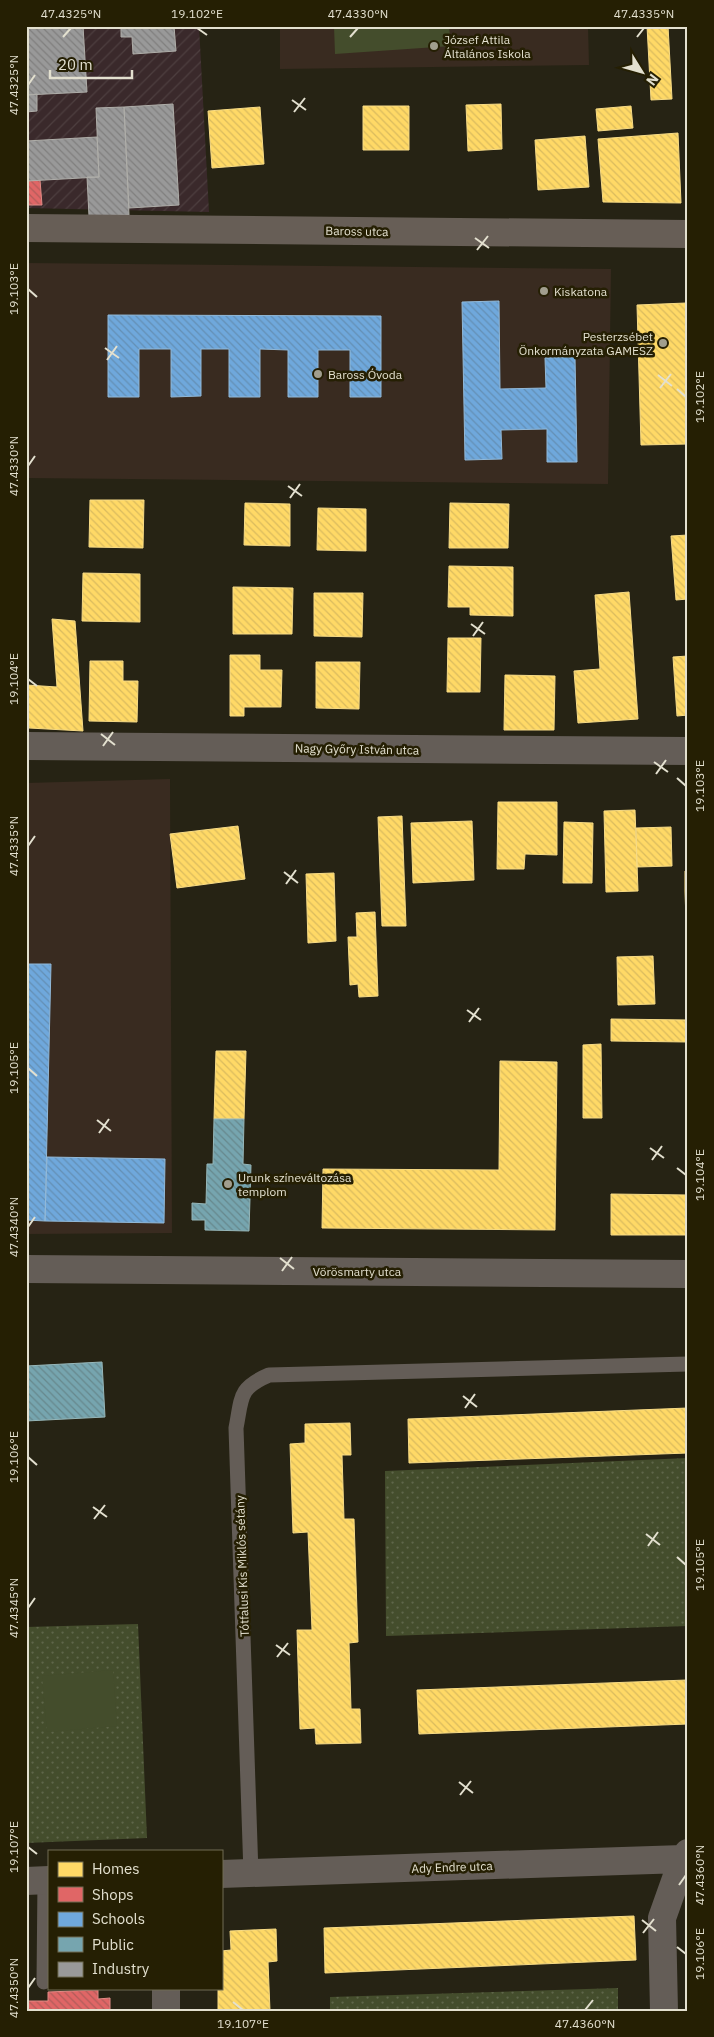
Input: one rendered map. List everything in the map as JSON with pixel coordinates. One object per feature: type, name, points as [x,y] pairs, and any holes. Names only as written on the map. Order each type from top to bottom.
[{"type":"street","name":"Baross utca","points":[[26,228],[688,234]]},
{"type":"street","name":"Nagy Győry István utca","points":[[26,746],[688,752]]},
{"type":"street","name":"Vörösmarty utca","points":[[26,1269],[688,1274]]},
{"type":"street","name":"Ady Endre utca","points":[[222,1874],[686,1856]]},
{"type":"street","points":[[664,2011],[662,1918],[686,1856]]},
{"type":"street","points":[[166,1990],[166,2011]]},
{"type":"lane","name":"Tótfalusi Kis Miklós sétány","points":[[251,1874],[236,1428],[242,1393],[252,1382],[269,1375],[688,1364]]},
{"type":"lane","points":[[40,1881],[47,1956],[44,1982]]},
{"type":"shaded area","points":[[26,26],[199,26],[209,212],[26,208]]},
{"type":"shaded area","name":"József Attila Általános Iskola","points":[[280,26],[588,26],[589,65],[280,69]]},
{"type":"shaded area","name":"Baross Óvoda","points":[[26,263],[611,269],[608,484],[26,478]]},
{"type":"shaded area","points":[[170,779],[172,1233],[26,1234],[26,783]]},
{"type":"green space","points":[[334,26],[449,26],[451,46],[335,54]]},
{"type":"green space","points":[[688,1458],[688,1626],[386,1636],[385,1471]]},
{"type":"green space","points":[[138,1624],[147,1838],[26,1843],[26,1627]]},
{"type":"green space","points":[[113,1670],[117,1726],[47,1732],[42,1676]]},
{"type":"green space","points":[[618,1988],[618,2011],[330,2011],[330,1997]]},
{"type":"building: Homes","points":[[647,26],[668,26],[672,99],[651,100]]},
{"type":"building: Homes","points":[[501,104],[502,149],[468,151],[466,105]]},
{"type":"building: Homes","points":[[363,106],[409,106],[409,150],[363,150]]},
{"type":"building: Homes","points":[[631,106],[633,128],[598,131],[596,109]]},
{"type":"building: Homes","points":[[260,107],[264,164],[212,168],[208,111]]},
{"type":"building: Homes","points":[[678,133],[681,203],[603,202],[598,139]]},
{"type":"building: Homes","points":[[585,136],[589,187],[538,190],[535,140]]},
{"type":"building: Homes","name":"Pesterzsébet Önkormányzata GAMESZ","points":[[686,303],[688,444],[641,445],[637,305]]},
{"type":"building: Homes","points":[[90,500],[144,500],[143,548],[89,547]]},
{"type":"building: Homes","points":[[245,503],[290,504],[290,546],[244,545]]},
{"type":"building: Homes","points":[[450,503],[509,504],[508,548],[449,548]]},
{"type":"building: Homes","points":[[318,508],[366,509],[366,551],[317,550]]},
{"type":"building: Homes","points":[[688,535],[688,599],[676,600],[671,536]]},
{"type":"building: Homes","points":[[449,566],[513,567],[513,616],[470,615],[470,607],[448,607]]},
{"type":"building: Homes","points":[[83,573],[140,574],[140,622],[82,621]]},
{"type":"building: Homes","points":[[233,587],[293,588],[292,634],[233,634]]},
{"type":"building: Homes","points":[[629,592],[638,719],[578,723],[574,671],[600,669],[595,595]]},
{"type":"building: Homes","points":[[314,593],[363,593],[362,637],[314,636]]},
{"type":"building: Homes","points":[[52,619],[75,621],[83,731],[29,728],[27,685],[57,687]]},
{"type":"building: Homes","points":[[448,638],[481,638],[480,692],[447,692]]},
{"type":"building: Homes","points":[[230,655],[260,655],[260,670],[282,670],[281,707],[244,707],[244,716],[230,716]]},
{"type":"building: Homes","points":[[688,656],[688,715],[677,716],[673,657]]},
{"type":"building: Homes","points":[[90,661],[123,661],[123,681],[138,681],[137,722],[89,721]]},
{"type":"building: Homes","points":[[316,662],[360,662],[359,709],[316,708]]},
{"type":"building: Homes","points":[[505,675],[555,676],[554,730],[504,730]]},
{"type":"building: Homes","points":[[498,802],[557,802],[557,855],[525,854],[524,869],[497,869]]},
{"type":"building: Homes","points":[[635,810],[638,891],[606,892],[604,811]]},
{"type":"building: Homes","points":[[402,816],[406,926],[382,926],[378,817]]},
{"type":"building: Homes","points":[[472,821],[474,880],[413,883],[411,823]]},
{"type":"building: Homes","points":[[564,822],[593,823],[592,883],[563,883]]},
{"type":"building: Homes","points":[[238,826],[245,879],[177,888],[170,834]]},
{"type":"building: Homes","points":[[671,827],[672,866],[637,867],[636,828]]},
{"type":"building: Homes","points":[[685,871],[688,871],[688,891],[685,891]]},
{"type":"building: Homes","points":[[334,873],[336,941],[308,943],[306,874]]},
{"type":"building: Homes","points":[[685,891],[688,891],[688,921],[686,921]]},
{"type":"building: Homes","points":[[375,912],[378,996],[359,997],[358,984],[350,985],[348,937],[357,937],[356,913]]},
{"type":"building: Homes","points":[[653,956],[655,1004],[618,1005],[617,957]]},
{"type":"building: Homes","points":[[611,1019],[688,1020],[688,1042],[611,1041]]},
{"type":"building: Homes","points":[[601,1044],[602,1118],[583,1118],[583,1045]]},
{"type":"building: Homes","points":[[216,1051],[246,1051],[244,1119],[214,1119]]},
{"type":"building: Homes","points":[[500,1061],[557,1062],[555,1230],[322,1228],[323,1169],[499,1170]]},
{"type":"building: Homes","points":[[611,1194],[688,1195],[688,1235],[611,1235]]},
{"type":"building: Homes","points":[[688,1408],[688,1453],[409,1463],[408,1419]]},
{"type":"building: Homes","points":[[350,1423],[351,1455],[342,1455],[344,1519],[354,1519],[358,1642],[349,1643],[351,1709],[360,1709],[361,1743],[316,1744],[315,1728],[300,1729],[297,1630],[312,1630],[308,1532],[293,1533],[290,1444],[305,1443],[305,1424]]},
{"type":"building: Homes","points":[[687,1680],[688,1724],[419,1734],[417,1690]]},
{"type":"building: Homes","points":[[634,1916],[636,1960],[325,1973],[324,1928]]},
{"type":"building: Homes","points":[[276,1929],[277,1961],[268,1962],[270,2011],[218,2011],[218,1990],[222,1990],[222,1951],[231,1950],[230,1931]]},
{"type":"building: Shops","points":[[40,180],[42,205],[26,205],[26,181]]},
{"type":"building: Shops","points":[[98,1990],[98,1999],[110,1998],[110,2011],[28,2011],[28,2001],[48,2001],[48,1992]]},
{"type":"building: Schools","points":[[499,301],[500,389],[546,388],[545,358],[575,357],[577,462],[547,462],[547,429],[501,430],[502,459],[465,460],[462,302]]},
{"type":"building: Schools","points":[[108,315],[381,316],[381,397],[350,397],[350,350],[318,350],[318,397],[288,397],[288,350],[260,349],[260,397],[229,397],[229,349],[201,349],[201,396],[171,397],[171,349],[139,349],[139,397],[108,397]]},
{"type":"building: Schools","points":[[26,964],[51,964],[45,1221],[26,1220]]},
{"type":"building: Schools","points":[[47,1157],[165,1159],[164,1223],[45,1221]]},
{"type":"building: Public","name":"Urunk színeváltozása templom","points":[[214,1119],[244,1119],[243,1164],[251,1165],[249,1231],[205,1230],[205,1220],[192,1220],[192,1203],[206,1204],[207,1164],[213,1164]]},
{"type":"building: Public","points":[[102,1362],[105,1417],[26,1421],[26,1366]]},
{"type":"building: Industry","points":[[26,26],[83,26],[87,92],[26,95]]},
{"type":"building: Industry","points":[[121,26],[174,26],[176,51],[133,54],[132,37],[121,37]]},
{"type":"building: Industry","points":[[37,94],[37,111],[26,112],[26,95]]},
{"type":"building: Industry","points":[[173,104],[179,205],[129,208],[124,107]]},
{"type":"building: Industry","points":[[124,107],[129,215],[89,216],[87,177],[99,177],[96,108]]},
{"type":"building: Industry","points":[[97,137],[99,177],[27,181],[26,141]]},
{"type":"place","name":"József Attila Általános Iskola","points":[[434,46]]},
{"type":"place","name":"Kiskatona","points":[[544,291]]},
{"type":"place","name":"Pesterzsébet Önkormányzata GAMESZ","points":[[663,343]]},
{"type":"place","name":"Baross Óvoda","points":[[318,374]]},
{"type":"place","name":"Urunk színeváltozása templom","points":[[228,1184]]}]
